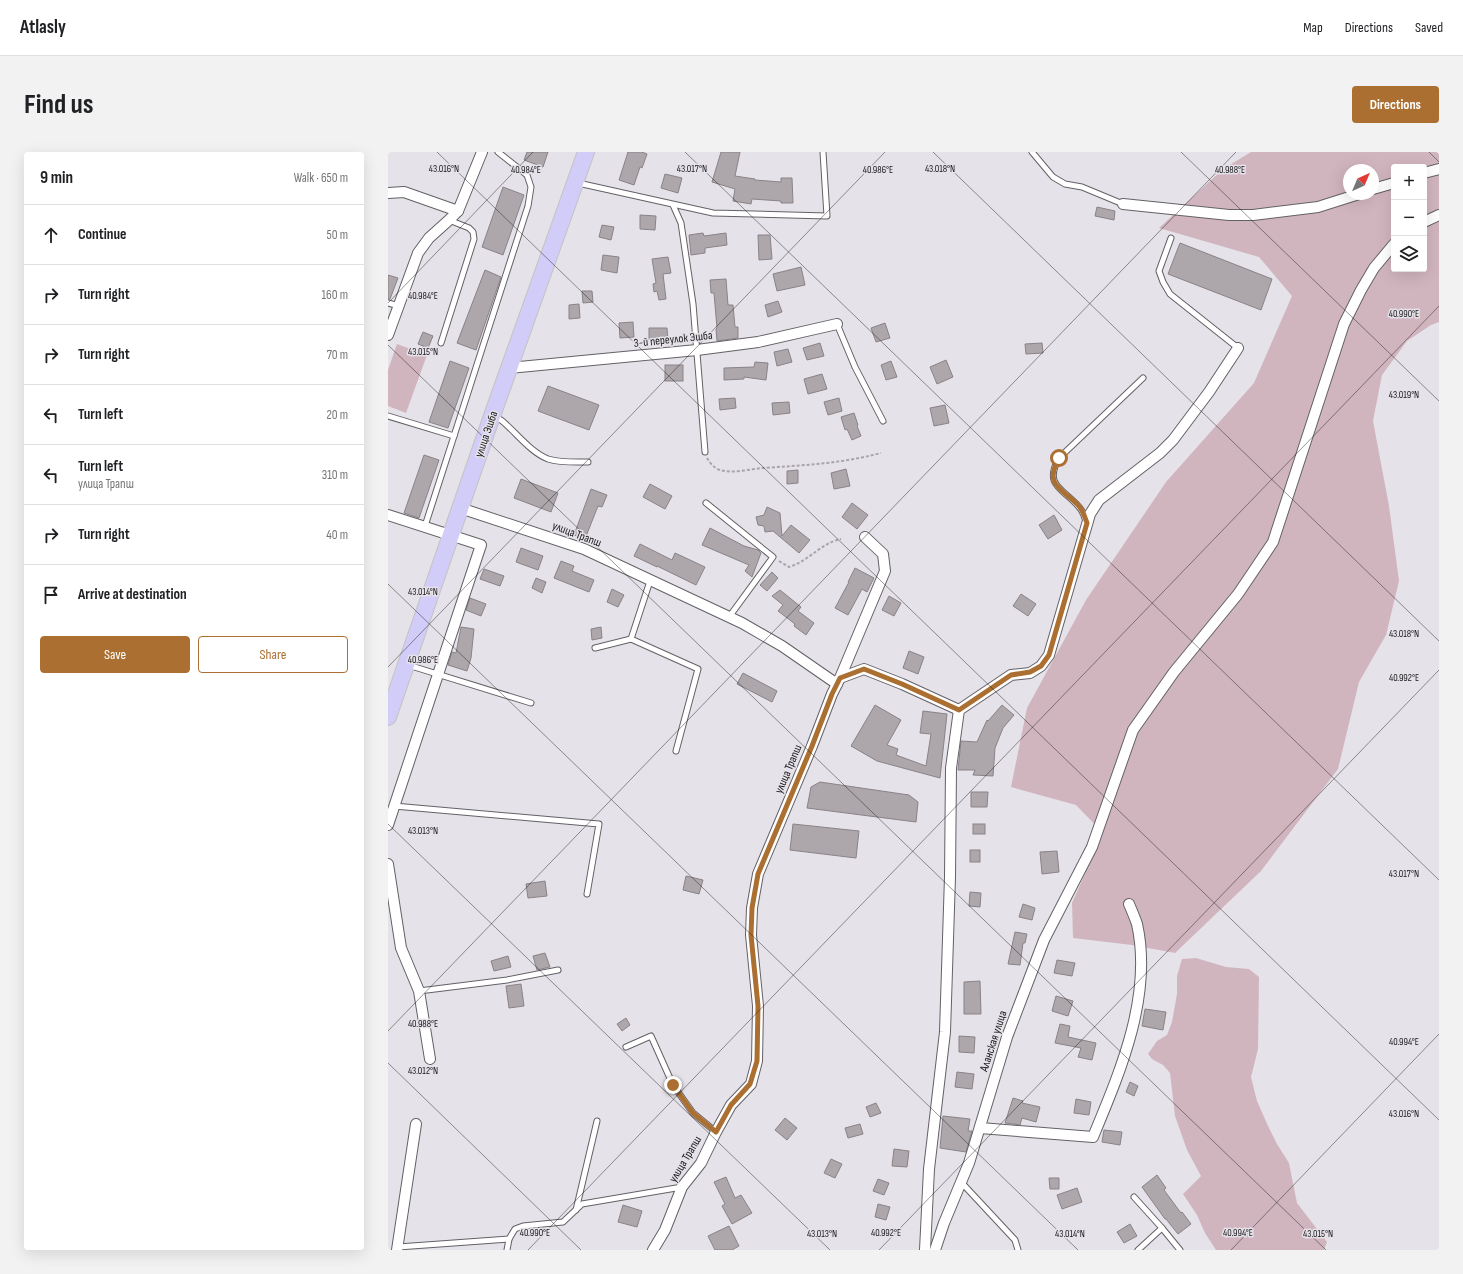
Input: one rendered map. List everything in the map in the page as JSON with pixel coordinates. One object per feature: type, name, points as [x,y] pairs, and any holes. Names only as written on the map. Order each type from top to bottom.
[{"type":"highway","name":"улица Эшба","points":[[388,717],[492,416],[586,152]]},
{"type":"street","points":[[388,335],[418,253],[429,238],[458,211],[482,152]]},
{"type":"street","points":[[1427,172],[1439,169]]},
{"type":"street","points":[[1379,187],[1391,184]]},
{"type":"street","points":[[388,193],[404,192],[458,211]]},
{"type":"street","points":[[1123,204],[1229,215],[1253,215],[1318,207],[1343,199]]},
{"type":"street","points":[[1427,221],[1439,215]]},
{"type":"street","name":"Аланская улица","points":[[935,1250],[944,1223],[969,1163],[1007,1037],[1044,940],[1092,847],[1134,730],[1174,672],[1238,594],[1274,542],[1344,324],[1374,268],[1391,248]]},
{"type":"street","name":"3-й переулок Эшба","points":[[509,368],[697,350],[758,342],[837,324]]},
{"type":"street","points":[[925,1250],[929,1169],[946,1032],[952,768],[959,710],[1011,675],[1030,672],[1041,666],[1049,655],[1090,514],[1099,500],[1160,453],[1173,440],[1209,392],[1238,348]]},
{"type":"street","name":"улица Трапш","points":[[460,508],[584,549],[729,617],[782,646],[838,681],[758,874],[752,908],[751,935],[758,1006],[757,1061],[750,1084],[731,1105],[701,1163],[682,1188],[665,1230],[653,1250]]},
{"type":"street","points":[[388,515],[480,545],[388,824]]},
{"type":"street","points":[[838,681],[885,571],[883,554],[864,537]]},
{"type":"street","points":[[838,681],[864,669],[902,684],[959,710]]},
{"type":"street","points":[[388,864],[401,948],[419,991],[430,1059]]},
{"type":"street","points":[[980,1128],[1093,1137],[1118,1076],[1137,1009],[1142,965],[1137,924],[1129,904]]},
{"type":"street","points":[[398,1248],[416,1124]]},
{"type":"lane","points":[[424,526],[528,206],[531,187],[527,175],[498,152]]},
{"type":"lane","points":[[576,182],[713,213],[827,216],[822,152]]},
{"type":"lane","points":[[1032,152],[1053,177],[1064,184],[1082,187],[1123,204]]},
{"type":"lane","points":[[673,204],[681,223],[693,304],[705,452]]},
{"type":"lane","points":[[441,343],[474,239],[473,232],[468,228],[450,220]]},
{"type":"lane","points":[[1171,238],[1159,271],[1170,294],[1238,348]]},
{"type":"lane","points":[[388,302],[399,306]]},
{"type":"lane","points":[[837,324],[855,366],[883,421]]},
{"type":"lane","points":[[1087,523],[1078,506],[1057,487],[1054,478],[1054,467],[1059,458],[1143,378]]},
{"type":"lane","points":[[388,416],[454,436]]},
{"type":"lane","points":[[492,416],[501,420],[535,451],[548,459],[561,462],[588,462]]},
{"type":"lane","points":[[706,503],[773,557],[729,617]]},
{"type":"lane","points":[[631,640],[650,580]]},
{"type":"lane","points":[[595,648],[631,640],[698,669],[676,751]]},
{"type":"lane","points":[[406,665],[531,703]]},
{"type":"lane","points":[[393,806],[599,824],[587,894]]},
{"type":"lane","points":[[419,991],[486,983],[558,970]]},
{"type":"lane","points":[[626,1048],[651,1036],[673,1085],[693,1113],[716,1132]]},
{"type":"lane","points":[[576,1210],[597,1121]]},
{"type":"lane","points":[[961,1182],[1015,1240],[1018,1250]]},
{"type":"lane","points":[[508,1250],[509,1240],[515,1229],[523,1226],[563,1222],[582,1204],[682,1188]]},
{"type":"lane","points":[[1134,1197],[1180,1250]]},
{"type":"lane","points":[[1138,1250],[1162,1228]]},
{"type":"lane","points":[[398,1248],[509,1240]]},
{"type":"path","points":[[705,452],[712,465],[719,470],[728,471],[820,465],[856,460],[881,453]]},
{"type":"path","points":[[773,557],[789,567],[805,559],[825,544],[833,540],[841,539]]},
{"type":"shaded area","points":[[1251,152],[1439,152],[1439,322],[1431,325],[1407,341],[1382,375],[1373,421],[1389,506],[1399,581],[1386,635],[1359,682],[1338,769],[1261,871],[1175,953],[1132,945],[1073,938],[1072,903],[1103,833],[1076,805],[1011,787],[1027,708],[1086,600],[1166,482],[1254,383],[1292,296],[1259,257],[1159,228],[1223,169]]},
{"type":"shaded area","points":[[397,344],[427,355],[406,413],[388,406],[388,370]]},
{"type":"shaded area","points":[[1196,958],[1226,967],[1249,969],[1259,977],[1258,1049],[1251,1077],[1257,1101],[1268,1126],[1289,1163],[1297,1203],[1327,1242],[1324,1250],[1216,1250],[1205,1233],[1197,1215],[1183,1194],[1201,1176],[1187,1150],[1175,1116],[1170,1073],[1163,1065],[1152,1059],[1148,1054],[1157,1041],[1167,1035],[1172,1022],[1177,994],[1177,976],[1182,959]]},
{"type":"building","points":[[527,152],[548,152],[543,167],[524,160]]},
{"type":"building","points":[[628,152],[642,152],[647,154],[642,168],[640,167],[634,185],[619,180]]},
{"type":"building","points":[[721,152],[740,152],[735,176],[755,180],[781,182],[781,178],[792,178],[793,203],[752,199],[751,204],[733,201],[735,189],[712,182]]},
{"type":"building","points":[[665,174],[682,178],[678,193],[661,188]]},
{"type":"building","points":[[503,187],[524,195],[503,255],[482,247]]},
{"type":"building","points":[[1097,207],[1115,211],[1114,220],[1095,216]]},
{"type":"building","points":[[640,215],[656,216],[655,230],[640,229]]},
{"type":"building","points":[[602,225],[614,227],[611,240],[599,237]]},
{"type":"building","points":[[703,233],[704,236],[726,233],[727,245],[705,248],[705,253],[691,255],[689,235]]},
{"type":"building","points":[[758,235],[770,235],[772,259],[759,260]]},
{"type":"building","points":[[1180,243],[1272,279],[1261,310],[1168,274]]},
{"type":"building","points":[[603,255],[619,257],[617,273],[601,270]]},
{"type":"building","points":[[668,257],[671,273],[663,274],[666,299],[659,300],[657,291],[654,292],[653,284],[656,283],[652,259]]},
{"type":"building","points":[[801,267],[805,285],[777,291],[773,274]]},
{"type":"building","points":[[485,270],[501,277],[476,350],[457,343]]},
{"type":"building","points":[[388,275],[398,278],[390,299],[388,299]]},
{"type":"building","points":[[726,279],[728,305],[733,305],[735,327],[738,327],[738,338],[717,341],[714,293],[711,293],[710,280]]},
{"type":"building","points":[[582,291],[592,291],[593,302],[583,303]]},
{"type":"building","points":[[778,301],[782,312],[768,317],[765,305]]},
{"type":"building","points":[[579,304],[580,318],[569,319],[569,305]]},
{"type":"building","points":[[633,322],[634,337],[620,338],[619,323]]},
{"type":"building","points":[[885,323],[890,338],[876,342],[871,328]]},
{"type":"building","points":[[649,328],[667,328],[668,340],[649,340]]},
{"type":"building","points":[[423,332],[433,336],[428,348],[418,344]]},
{"type":"building","points":[[820,343],[824,356],[807,360],[803,348]]},
{"type":"building","points":[[1042,343],[1043,353],[1026,354],[1025,344]]},
{"type":"building","points":[[788,349],[792,362],[777,366],[774,352]]},
{"type":"building","points":[[946,360],[953,377],[937,384],[930,367]]},
{"type":"building","points":[[450,361],[469,368],[448,428],[429,422]]},
{"type":"building","points":[[891,361],[897,377],[886,380],[881,365]]},
{"type":"building","points":[[755,362],[768,363],[766,380],[744,377],[744,379],[724,380],[724,368],[754,367]]},
{"type":"building","points":[[665,365],[683,365],[683,381],[665,381]]},
{"type":"building","points":[[822,374],[827,389],[808,394],[804,379]]},
{"type":"building","points":[[548,386],[599,405],[589,430],[538,411]]},
{"type":"building","points":[[735,398],[736,408],[720,410],[719,399]]},
{"type":"building","points":[[839,398],[842,411],[828,415],[824,402]]},
{"type":"building","points":[[789,402],[790,413],[773,415],[772,403]]},
{"type":"building","points":[[945,405],[949,423],[934,426],[930,408]]},
{"type":"building","points":[[854,413],[861,436],[852,440],[847,429],[845,430],[841,417]]},
{"type":"building","points":[[424,455],[439,460],[419,518],[404,513]]},
{"type":"building","points":[[846,469],[850,486],[834,489],[831,473]]},
{"type":"building","points":[[798,470],[798,483],[787,484],[787,471]]},
{"type":"building","points":[[521,479],[558,493],[551,512],[514,498]]},
{"type":"building","points":[[650,484],[672,496],[665,509],[643,497]]},
{"type":"building","points":[[591,489],[607,495],[602,507],[598,506],[585,539],[574,535]]},
{"type":"building","points":[[852,503],[868,515],[857,529],[842,517]]},
{"type":"building","points":[[767,507],[780,513],[782,536],[791,525],[810,540],[799,553],[773,531],[765,532],[764,526],[758,525],[756,517],[764,515]]},
{"type":"building","points":[[1054,515],[1062,530],[1048,539],[1039,525]]},
{"type":"building","points":[[710,528],[744,546],[758,550],[761,553],[752,577],[745,571],[749,565],[702,545]]},
{"type":"building","points":[[640,544],[672,560],[675,553],[705,567],[696,585],[634,556]]},
{"type":"building","points":[[521,548],[543,556],[538,570],[516,562]]},
{"type":"building","points":[[561,561],[574,566],[572,571],[594,580],[589,592],[554,578]]},
{"type":"building","points":[[855,568],[874,578],[867,592],[862,589],[848,615],[835,608]]},
{"type":"building","points":[[484,569],[504,576],[500,586],[480,579]]},
{"type":"building","points":[[772,572],[778,578],[767,591],[760,585]]},
{"type":"building","points":[[536,578],[546,582],[542,593],[532,588]]},
{"type":"building","points":[[612,589],[624,595],[618,607],[607,602]]},
{"type":"building","points":[[780,590],[801,607],[798,611],[814,623],[806,635],[778,611],[783,605],[772,596]]},
{"type":"building","points":[[1021,594],[1036,604],[1028,616],[1013,606]]},
{"type":"building","points":[[889,596],[901,603],[894,616],[882,610]]},
{"type":"building","points":[[470,598],[486,604],[481,616],[466,610]]},
{"type":"building","points":[[461,627],[474,629],[471,658],[467,671],[448,665],[452,652],[456,653]]},
{"type":"building","points":[[601,627],[602,638],[592,640],[591,629]]},
{"type":"building","points":[[909,651],[924,657],[918,674],[903,668]]},
{"type":"building","points":[[743,673],[777,691],[772,702],[737,684]]},
{"type":"building","points":[[875,705],[901,720],[887,745],[898,749],[896,755],[926,766],[931,734],[920,733],[923,711],[947,714],[940,778],[877,761],[851,746]]},
{"type":"building","points":[[1002,705],[1014,715],[1003,728],[995,748],[993,776],[973,775],[975,770],[958,770],[961,741],[977,742],[987,720],[988,721]]},
{"type":"building","points":[[820,782],[909,795],[918,802],[916,822],[807,808],[811,787]]},
{"type":"building","points":[[971,792],[988,792],[987,807],[971,807]]},
{"type":"building","points":[[793,824],[859,831],[856,858],[790,850]]},
{"type":"building","points":[[973,824],[985,824],[985,834],[973,834]]},
{"type":"building","points":[[970,850],[980,850],[980,862],[970,862]]},
{"type":"building","points":[[1057,851],[1059,872],[1042,874],[1040,852]]},
{"type":"building","points":[[686,876],[703,880],[699,894],[683,890]]},
{"type":"building","points":[[545,881],[547,896],[528,898],[526,884]]},
{"type":"building","points":[[970,892],[981,893],[980,907],[969,906]]},
{"type":"building","points":[[1023,904],[1035,908],[1032,920],[1019,917]]},
{"type":"building","points":[[1015,932],[1027,934],[1025,943],[1023,943],[1020,965],[1008,964]]},
{"type":"building","points":[[545,953],[550,967],[537,970],[533,956]]},
{"type":"building","points":[[508,956],[511,967],[494,971],[491,961]]},
{"type":"building","points":[[1057,960],[1075,963],[1072,976],[1054,973]]},
{"type":"building","points":[[980,981],[981,1014],[964,1014],[964,982]]},
{"type":"building","points":[[521,984],[524,1006],[509,1008],[506,986]]},
{"type":"building","points":[[1056,996],[1073,1001],[1068,1016],[1052,1011]]},
{"type":"building","points":[[1145,1009],[1166,1012],[1163,1030],[1142,1026]]},
{"type":"building","points":[[626,1018],[630,1025],[622,1031],[617,1024]]},
{"type":"building","points":[[1060,1024],[1070,1026],[1068,1037],[1096,1043],[1092,1060],[1078,1057],[1081,1048],[1055,1043]]},
{"type":"building","points":[[959,1036],[975,1037],[974,1053],[959,1052]]},
{"type":"building","points":[[957,1072],[974,1074],[972,1089],[955,1087]]},
{"type":"building","points":[[1130,1082],[1138,1086],[1134,1096],[1126,1092]]},
{"type":"building","points":[[1013,1098],[1023,1101],[1022,1103],[1040,1107],[1036,1122],[1022,1118],[1020,1125],[1005,1123]]},
{"type":"building","points":[[1076,1099],[1091,1102],[1089,1115],[1074,1113]]},
{"type":"building","points":[[876,1103],[881,1113],[870,1117],[866,1107]]},
{"type":"building","points":[[943,1116],[970,1119],[968,1131],[972,1131],[966,1152],[940,1148]]},
{"type":"building","points":[[785,1118],[797,1128],[787,1140],[775,1130]]},
{"type":"building","points":[[860,1124],[863,1134],[848,1138],[845,1128]]},
{"type":"building","points":[[1104,1130],[1122,1132],[1120,1145],[1102,1142]]},
{"type":"building","points":[[894,1149],[909,1151],[907,1167],[892,1166]]},
{"type":"building","points":[[831,1159],[842,1164],[835,1178],[824,1173]]},
{"type":"building","points":[[1157,1175],[1166,1188],[1164,1190],[1191,1224],[1178,1234],[1142,1187]]},
{"type":"building","points":[[726,1177],[735,1198],[741,1195],[752,1213],[732,1224],[722,1206],[725,1204],[714,1182]]},
{"type":"building","points":[[1049,1178],[1059,1178],[1059,1189],[1050,1189]]},
{"type":"building","points":[[878,1179],[889,1183],[884,1195],[873,1191]]},
{"type":"building","points":[[1077,1188],[1082,1202],[1062,1209],[1057,1195]]},
{"type":"building","points":[[878,1204],[890,1207],[886,1220],[875,1217]]},
{"type":"building","points":[[623,1205],[642,1211],[637,1227],[618,1222]]},
{"type":"building","points":[[1130,1224],[1137,1236],[1124,1243],[1117,1232]]},
{"type":"building","points":[[729,1226],[739,1246],[732,1250],[715,1250],[708,1236]]},
{"type":"route","points":[[673,1085],[693,1113],[716,1132],[731,1105],[750,1084],[757,1061],[758,1006],[751,935],[752,908],[758,874],[812,746],[832,694],[840,678],[864,669],[902,684],[959,710],[1011,675],[1030,672],[1041,666],[1049,655],[1087,523],[1078,506],[1057,487],[1054,478],[1054,467],[1059,458]]}]
